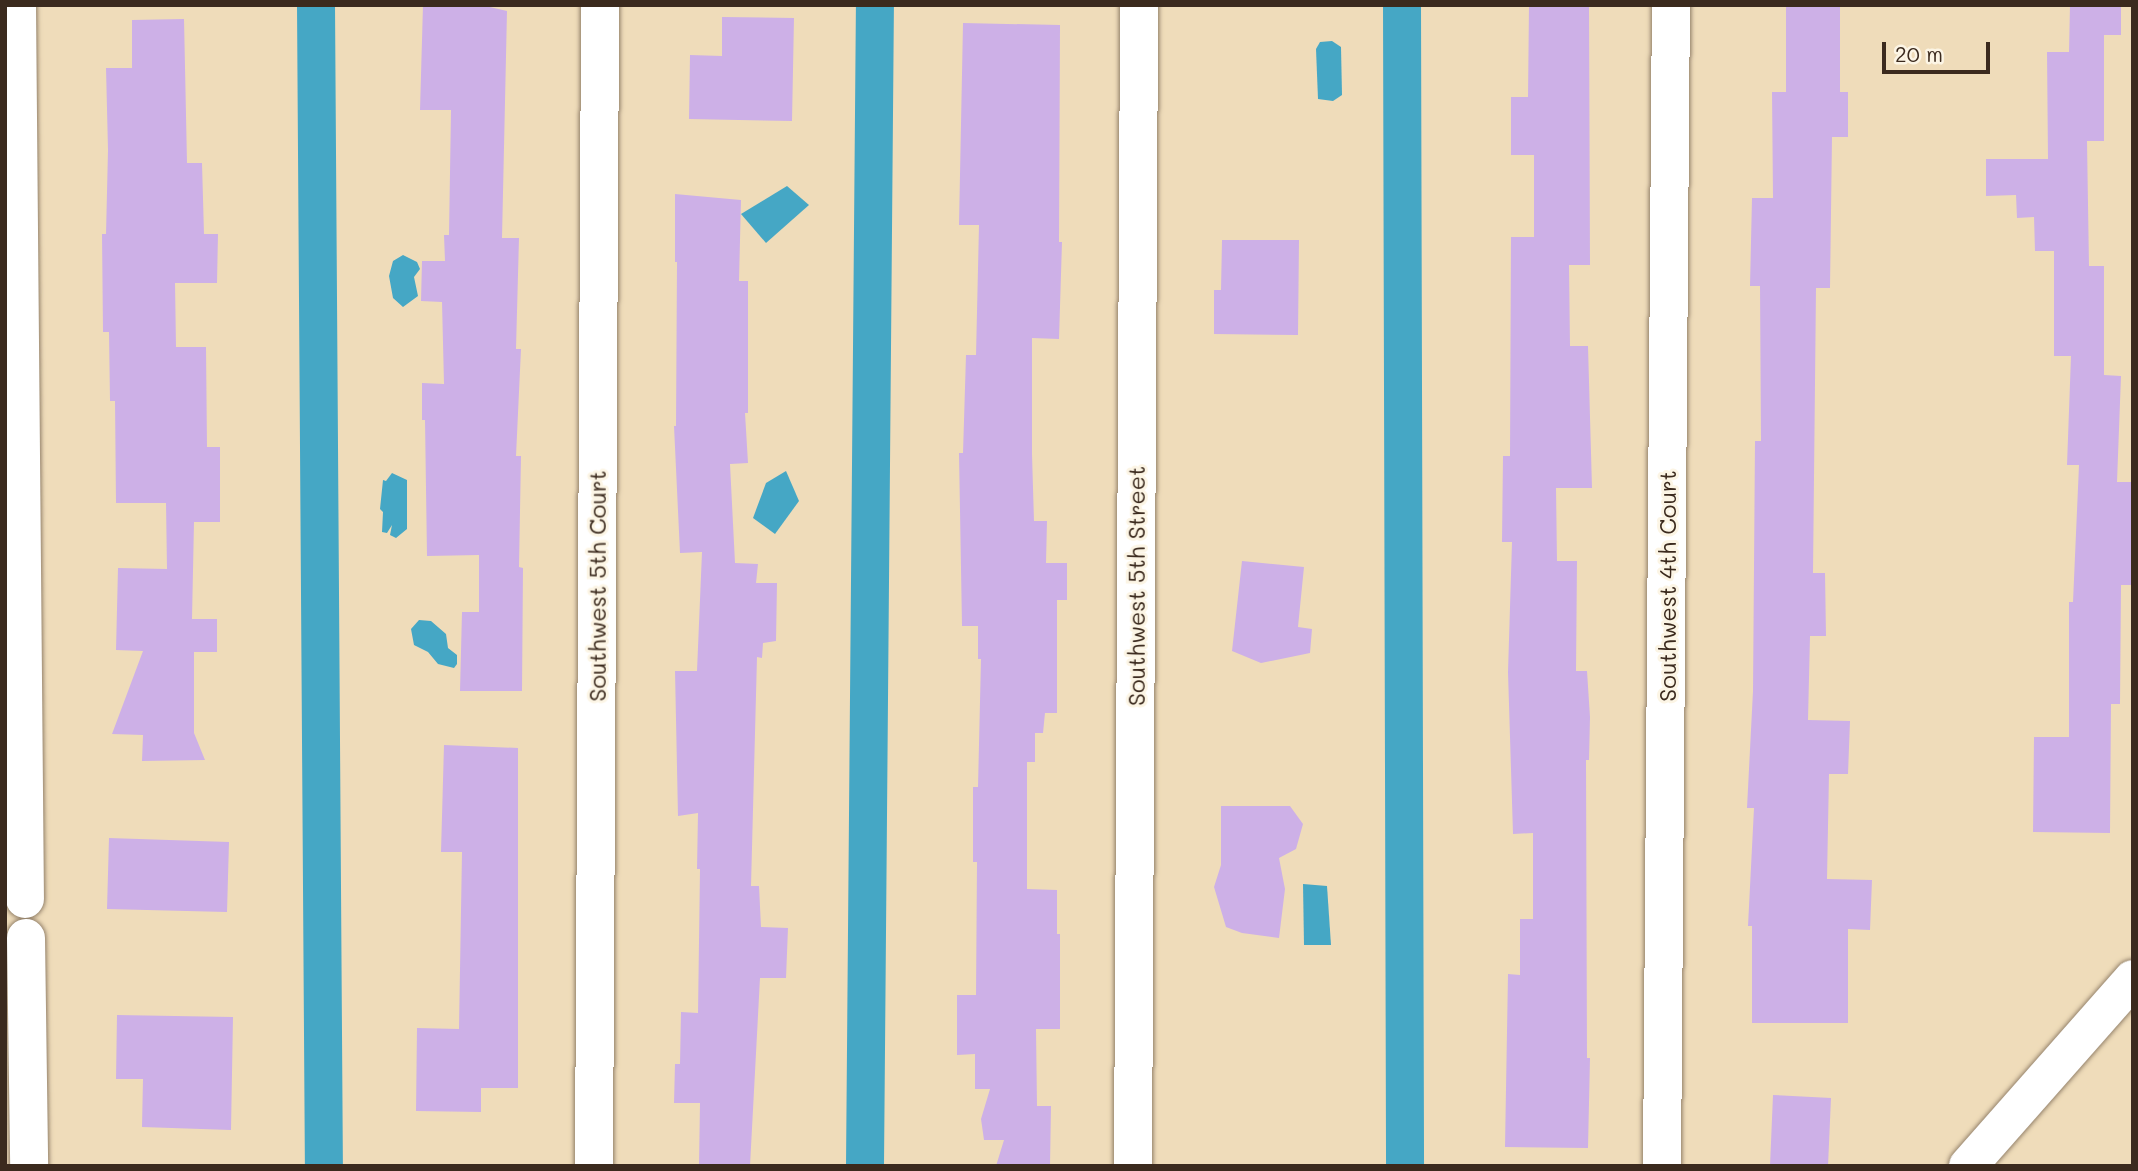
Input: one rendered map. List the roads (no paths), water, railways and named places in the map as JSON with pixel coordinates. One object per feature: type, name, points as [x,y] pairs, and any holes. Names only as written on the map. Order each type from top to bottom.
[{"type":"street","points":[[16,5],[24,899]]},
{"type":"street","name":"Southwest 5th Court","points":[[594,1166],[600,5]]},
{"type":"street","name":"Southwest 5th Street","points":[[1133,1166],[1139,5]]},
{"type":"street","name":"Southwest 4th Court","points":[[1662,1166],[1671,5]]},
{"type":"street","points":[[26,938],[29,1166]]},
{"type":"street","points":[[1968,1166],[2133,979]]},
{"type":"water","points":[[1332,41],[1341,47],[1342,95],[1333,101],[1318,99],[1316,49],[1320,42]]},
{"type":"water","points":[[787,186],[809,205],[766,243],[741,214]]},
{"type":"water","points":[[403,255],[417,262],[420,269],[414,277],[418,296],[403,307],[393,298],[389,276],[393,261]]},
{"type":"water","points":[[786,471],[799,501],[775,534],[753,518],[766,483]]},
{"type":"water","points":[[392,473],[407,480],[407,529],[396,538],[390,535],[392,525],[387,533],[382,532],[383,512],[380,509],[383,480],[386,481]]},
{"type":"water","points":[[419,620],[431,621],[446,634],[448,648],[457,655],[454,668],[438,664],[428,652],[414,645],[411,629]]},
{"type":"water","points":[[1303,884],[1327,886],[1331,945],[1304,945]]},
{"type":"waterway","points":[[316,5],[324,1166]]},
{"type":"waterway","points":[[865,1166],[875,5]]},
{"type":"waterway","points":[[1402,5],[1405,1166]]}]
